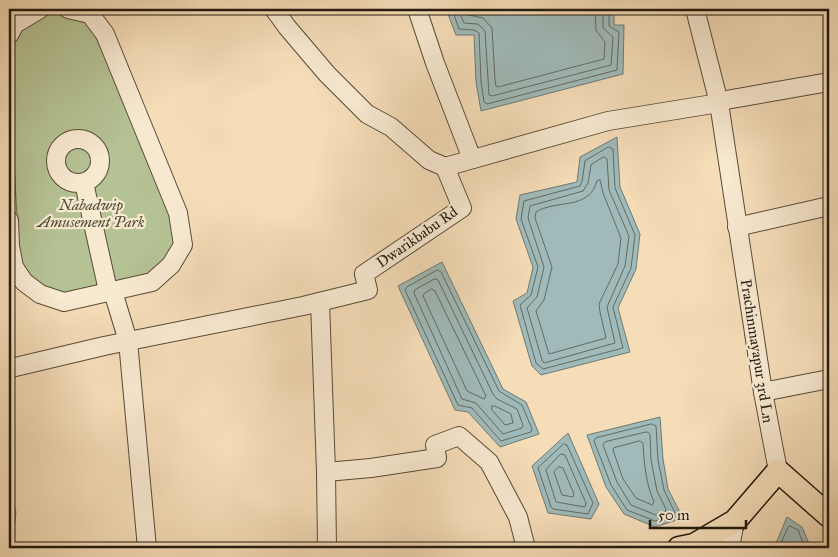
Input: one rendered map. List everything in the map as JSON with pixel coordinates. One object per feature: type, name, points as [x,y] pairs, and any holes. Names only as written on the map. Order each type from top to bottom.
[{"type":"main road","points":[[679,548],[694,545],[735,521],[778,471],[829,516]]},
{"type":"street","points":[[9,35],[15,24],[40,9]]},
{"type":"street","points":[[9,220],[10,246],[14,267],[24,282],[40,294],[64,302],[152,282],[171,265],[183,245],[178,213],[105,34],[90,14],[68,9]]},
{"type":"street","points":[[274,9],[327,74],[366,114],[391,127],[429,160],[445,166],[608,121],[829,82]]},
{"type":"street","points":[[417,9],[435,63],[472,159]]},
{"type":"street","name":"Prachinmayapur 3rd Ln","points":[[695,9],[722,101],[737,227],[763,392],[778,471]]},
{"type":"street","name":"Dwarikbabu Rd","points":[[11,368],[368,290],[364,274],[462,208],[445,166]]},
{"type":"street","points":[[84,183],[109,292],[114,296],[128,341],[148,548]]},
{"type":"street","points":[[737,227],[829,206]]},
{"type":"street","points":[[320,302],[327,548]]},
{"type":"street","points":[[763,392],[829,379]]},
{"type":"street","points":[[326,472],[371,468],[437,458],[435,445],[459,436],[489,462],[518,516],[526,548]]},
{"type":"street","points":[[730,548],[735,521]]},
{"type":"green space","name":"Nabadwip Amusement Park","points":[[45,14],[68,14],[85,20],[101,38],[171,215],[177,242],[166,263],[148,277],[66,295],[45,290],[26,272],[19,254],[9,71],[13,41],[16,35],[26,25]]},
{"type":"water","points":[[446,9],[614,9],[614,25],[624,25],[623,74],[481,111],[476,82],[474,35],[456,35]]},
{"type":"water","points":[[617,137],[620,187],[640,234],[636,269],[618,308],[630,352],[541,375],[532,366],[513,301],[527,293],[533,267],[516,219],[520,195],[577,182],[580,157]]},
{"type":"water","points":[[442,262],[503,389],[526,402],[539,434],[500,447],[468,412],[455,410],[398,286]]},
{"type":"water","points":[[660,417],[663,459],[668,489],[683,518],[655,527],[624,514],[606,487],[587,435]]},
{"type":"water","points":[[568,433],[599,504],[591,519],[548,513],[532,466]]},
{"type":"water","points":[[9,490],[16,512],[12,548],[9,548]]},
{"type":"water","points":[[787,517],[802,527],[811,548],[774,548]]}]
